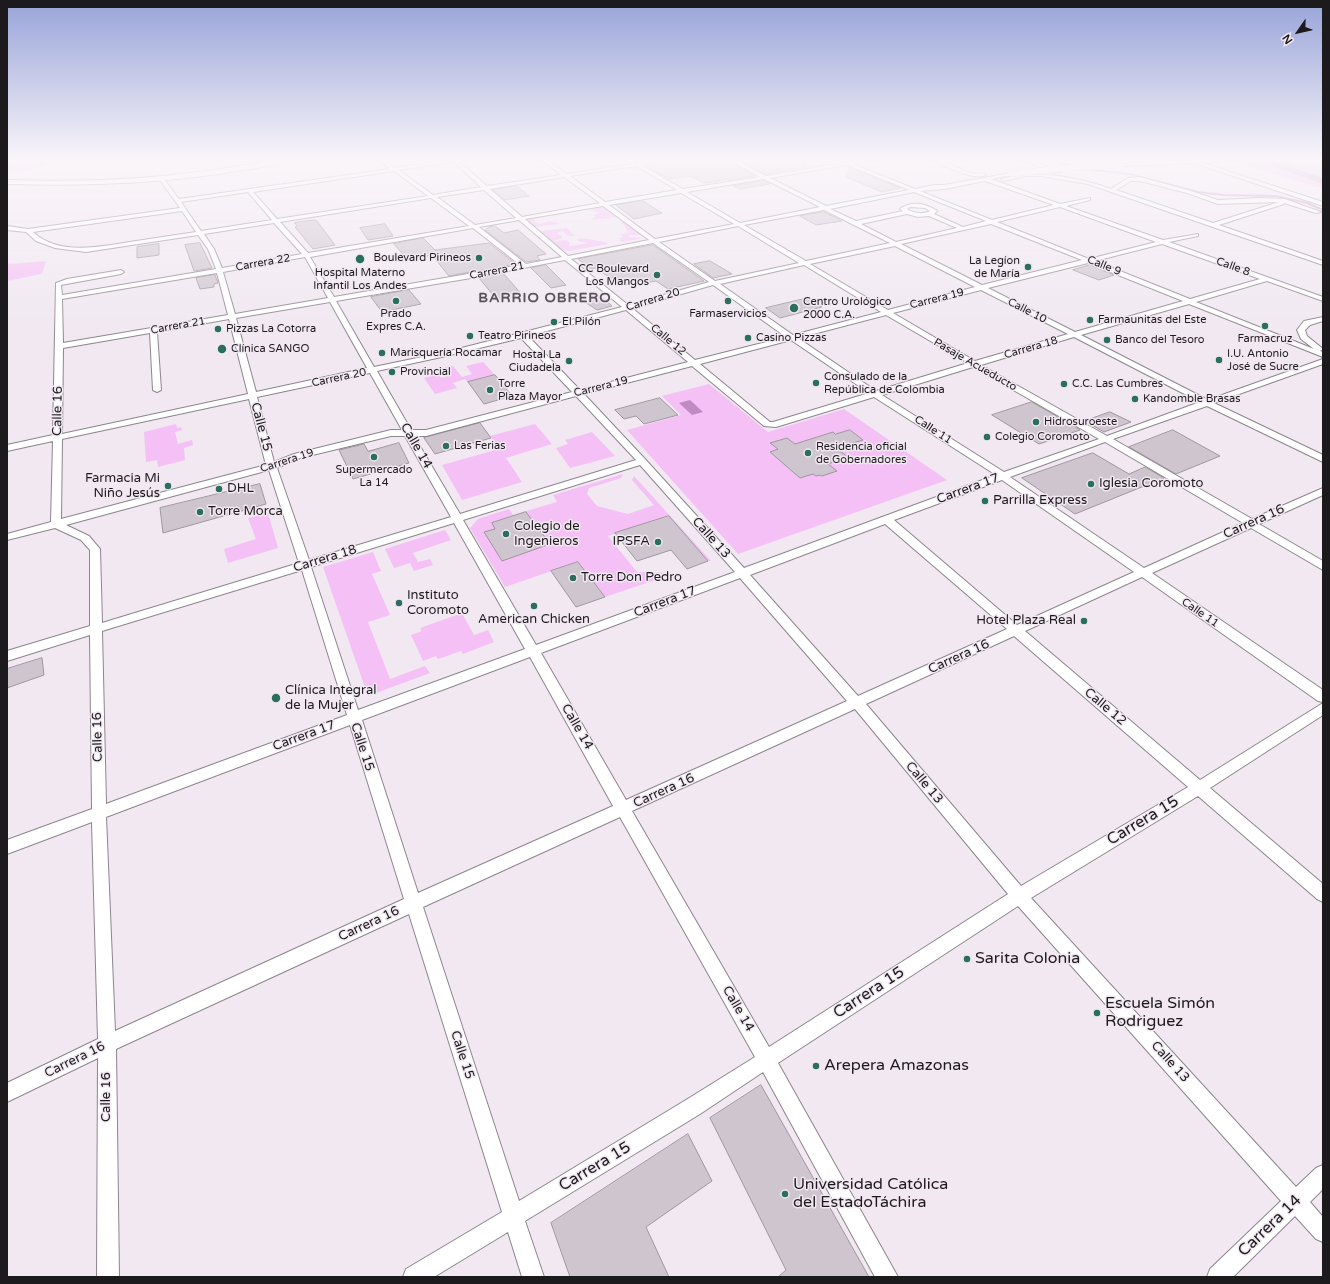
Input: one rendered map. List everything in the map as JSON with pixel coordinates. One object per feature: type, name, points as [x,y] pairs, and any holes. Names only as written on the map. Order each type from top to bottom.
[{"type":"street","points":[[7,228],[28,231],[106,220]]},
{"type":"street","name":"Calle 15","points":[[190,220],[212,249],[220,271],[272,467],[533,1277]]},
{"type":"street","points":[[28,231],[38,240],[57,248],[97,249],[283,220]]},
{"type":"street","points":[[466,220],[524,266]]},
{"type":"street","name":"Carrera 22","points":[[58,298],[513,220]]},
{"type":"street","name":"Calle 12","points":[[520,220],[767,424],[772,425]]},
{"type":"street","name":"Calle 11","points":[[626,220],[793,338],[876,394],[1003,476],[1323,697]]},
{"type":"street","name":"Pasaje Acueducto","points":[[731,220],[974,364],[1107,439],[1323,566]]},
{"type":"street","name":"Carrera 21","points":[[59,346],[333,301],[524,266],[760,220]]},
{"type":"street","name":"Calle 10","points":[[849,220],[980,288],[1323,459]]},
{"type":"street","points":[[856,223],[871,220]]},
{"type":"street","points":[[942,220],[963,229]]},
{"type":"street","name":"Calle 9","points":[[989,220],[1323,353]]},
{"type":"street","name":"Carrera 20","points":[[7,448],[373,370],[523,335],[628,308],[646,301],[714,282],[1003,220]]},
{"type":"street","name":"Calle 8","points":[[1100,220],[1323,299]]},
{"type":"street","points":[[1199,220],[1322,263]]},
{"type":"street","points":[[1214,225],[1230,220]]},
{"type":"street","name":"Calle 14","points":[[276,221],[306,256],[373,370],[456,519],[534,652],[766,1059],[887,1277]]},
{"type":"street","name":"Carrera 19","points":[[7,537],[272,467],[297,456],[391,433],[426,433],[1088,260],[1196,235]]},
{"type":"street","name":"Calle 16","points":[[108,1277],[107,1044],[99,812],[95,628],[95,549],[85,538],[56,524],[59,346],[58,284],[61,282],[122,272]]},
{"type":"street","name":"Carrera 18","points":[[772,425],[974,364],[1267,279]]},
{"type":"street","points":[[1323,319],[1307,323],[1301,330],[1304,337],[1323,353]]},
{"type":"street","points":[[153,330],[157,390]]},
{"type":"street","name":"Calle 13","points":[[523,335],[642,461],[742,573],[857,703],[1019,896],[1323,1232]]},
{"type":"street","name":"Carrera 17","points":[[7,847],[534,652],[886,519],[1323,361]]},
{"type":"street","name":"Carrera 18","points":[[7,656],[642,461]]},
{"type":"street","name":"Carrera 16","points":[[7,1093],[107,1044],[412,904],[1016,631],[1142,572],[1323,492]]},
{"type":"street","name":"Calle 12","points":[[886,519],[1323,894]]},
{"type":"street","name":"Carrera 15","points":[[414,1277],[693,1107],[1019,896],[1200,787],[1323,708]]},
{"type":"street","name":"Carrera 14","points":[[1218,1277],[1295,1200],[1323,1175]]},
{"type":"shaded area","points":[[524,220],[535,220],[535,222],[540,224],[550,221],[559,224],[534,227]]},
{"type":"shaded area","points":[[628,222],[643,235],[631,235],[628,237],[643,238],[624,242],[620,241],[620,238],[623,237],[620,234],[628,233],[624,225],[620,223]]},
{"type":"shaded area","points":[[567,228],[575,236],[568,236],[563,231],[557,233],[562,236],[562,238],[551,242],[538,231]]},
{"type":"shaded area","points":[[577,239],[588,239],[606,242],[608,244],[569,251],[562,250],[553,244],[554,241],[566,240],[570,243],[569,246],[589,243],[578,241]]},
{"type":"shaded area","points":[[46,261],[42,274],[7,281],[7,263]]},
{"type":"shaded area","points":[[483,362],[495,375],[468,382],[465,379],[453,383],[457,388],[435,394],[424,378],[438,374],[441,378],[448,376],[442,368],[453,366],[462,377],[472,374],[466,366]]},
{"type":"shaded area","points":[[709,384],[768,432],[844,409],[947,480],[738,554],[627,430],[681,415],[662,396]]},
{"type":"shaded area","points":[[690,400],[703,412],[692,415],[679,403]]},
{"type":"shaded area","points":[[176,424],[177,428],[181,427],[182,430],[175,432],[178,444],[192,440],[193,445],[184,448],[185,460],[158,467],[157,460],[146,462],[144,432]]},
{"type":"shaded area","points":[[535,424],[552,444],[506,458],[522,482],[462,500],[442,465],[499,449],[490,436]]},
{"type":"shaded area","points":[[592,432],[615,456],[570,468],[556,448],[568,444],[565,440]]},
{"type":"shaded area","points":[[623,474],[621,478],[589,488],[587,494],[597,506],[628,514],[654,505],[632,480],[634,476],[711,561],[708,561],[668,516],[608,536],[637,572],[676,573],[605,597],[578,562],[505,587],[470,528],[478,519],[509,509],[513,515],[557,502],[553,495]]},
{"type":"shaded area","points":[[268,513],[278,548],[228,563],[224,549],[256,539],[248,518]]},
{"type":"shaded area","points":[[445,530],[451,540],[413,553],[418,562],[430,559],[433,565],[414,571],[410,563],[394,568],[385,549]]},
{"type":"shaded area","points":[[373,552],[381,571],[372,574],[390,615],[368,622],[390,679],[425,666],[430,673],[368,696],[323,567]]},
{"type":"shaded area","points":[[462,613],[474,635],[488,630],[494,642],[463,654],[461,651],[438,659],[436,656],[423,661],[411,635],[422,631],[420,628]]},
{"type":"building","points":[[314,220],[317,221],[335,245],[313,249],[295,227],[297,226],[295,223]]},
{"type":"building","points":[[807,220],[842,221],[816,225]]},
{"type":"building","points":[[385,224],[393,236],[368,240],[360,228]]},
{"type":"building","points":[[495,226],[504,233],[518,230],[546,254],[537,256],[540,260],[526,262],[485,230],[489,227]]},
{"type":"building","name":"Boulevard Pirineos","points":[[423,238],[435,250],[489,243],[516,264],[449,276],[432,255],[408,260],[394,244]]},
{"type":"building","points":[[200,243],[212,268],[194,271],[185,245]]},
{"type":"building","points":[[159,244],[159,255],[137,258],[137,247]]},
{"type":"building","points":[[653,245],[704,281],[668,289],[656,281],[630,286],[617,277],[610,278],[596,268],[591,269],[578,259]]},
{"type":"building","points":[[710,261],[732,274],[713,278],[694,264]]},
{"type":"building","points":[[546,265],[566,285],[551,288],[531,268]]},
{"type":"building","points":[[1090,265],[1114,275],[1099,280],[1073,270]]},
{"type":"building","points":[[503,273],[523,296],[498,301],[479,278]]},
{"type":"building","points":[[215,275],[218,283],[214,284],[214,287],[200,289],[196,278]]},
{"type":"building","name":"Prado Expres C.A.","points":[[409,290],[421,304],[382,312],[371,297]]},
{"type":"building","points":[[602,297],[612,306],[597,310],[585,302]]},
{"type":"building","name":"Centro Urológico 2000 C.A.","points":[[808,298],[822,307],[780,318],[766,308]]},
{"type":"building","name":"Torre Plaza Mayor","points":[[495,375],[512,396],[484,404],[468,382]]},
{"type":"building","points":[[660,398],[678,415],[644,424],[636,416],[624,419],[615,410]]},
{"type":"building","name":"Hidrosuroeste","points":[[1032,402],[1080,430],[1039,444],[992,415]]},
{"type":"building","points":[[1110,412],[1131,422],[1104,432],[1085,421]]},
{"type":"building","name":"Las Ferias","points":[[480,423],[491,438],[435,454],[424,438]]},
{"type":"building","name":"Residencia oficial de Gobernadores","points":[[850,430],[863,440],[846,445],[850,448],[840,451],[848,457],[828,464],[837,471],[822,476],[816,476],[813,474],[800,478],[770,452],[778,449],[770,443],[787,438],[795,444],[833,432],[835,434]]},
{"type":"building","points":[[1173,430],[1220,456],[1176,474],[1129,447]]},
{"type":"building","name":"Supermercado La 14","points":[[399,443],[409,463],[353,479],[339,450],[364,444],[368,451]]},
{"type":"building","name":"Iglesia Coromoto","points":[[1093,453],[1129,474],[1145,467],[1164,478],[1075,514],[1022,478]]},
{"type":"building","name":"Torre Morca","points":[[260,484],[266,504],[163,533],[160,508]]},
{"type":"building","name":"Colegio de Ingenieros","points":[[526,512],[550,544],[502,561],[484,532],[495,529],[492,523]]},
{"type":"building","name":"IPSFA","points":[[669,516],[708,561],[687,569],[671,550],[637,561],[615,533]]},
{"type":"building","name":"Torre Don Pedro","points":[[578,562],[605,597],[576,607],[551,571]]},
{"type":"building","points":[[42,658],[44,675],[7,688],[7,669]]},
{"type":"building","name":"Universidad Católica del EstadoTáchira","points":[[761,1085],[869,1277],[778,1277],[786,1270],[710,1118]]},
{"type":"building","points":[[688,1134],[712,1181],[646,1227],[669,1277],[570,1277],[551,1223]]},
{"type":"place","name":"Boulevard Pirineos","points":[[479,258]]},
{"type":"place","name":"Hospital Materno Infantil Los Andes","points":[[360,259]]},
{"type":"place","name":"La Legíon de María","points":[[1028,267]]},
{"type":"place","name":"CC Boulevard Los Mangos","points":[[657,275]]},
{"type":"place","name":"Prado Expres C.A.","points":[[396,301]]},
{"type":"place","name":"Farmaservicios","points":[[728,301]]},
{"type":"place","name":"Centro Urológico 2000 C.A.","points":[[794,308]]},
{"type":"place","name":"Farmaunitas del Este","points":[[1090,320]]},
{"type":"place","name":"El Pilón","points":[[554,322]]},
{"type":"place","name":"Farmacruz","points":[[1265,326]]},
{"type":"place","name":"Pizzas La Cotorra","points":[[218,329]]},
{"type":"place","name":"Teatro Pirineos","points":[[470,336]]},
{"type":"place","name":"Casino Pizzas","points":[[748,338]]},
{"type":"place","name":"Banco del Tesoro","points":[[1107,340]]},
{"type":"place","name":"Clínica SANGO","points":[[222,349]]},
{"type":"place","name":"Marisquería Rocamar","points":[[382,353]]},
{"type":"place","name":"I.U. Antonio José de Sucre","points":[[1219,360]]},
{"type":"place","name":"Hostal La Ciudadela","points":[[569,361]]},
{"type":"place","name":"Provincial","points":[[392,372]]},
{"type":"place","name":"Consulado de la República de Colombia","points":[[816,383]]},
{"type":"place","name":"C.C. Las Cumbres","points":[[1064,384]]},
{"type":"place","name":"Torre Plaza Mayor","points":[[490,390]]},
{"type":"place","name":"Kandomble Brasas","points":[[1135,399]]},
{"type":"place","name":"Hidrosuroeste","points":[[1036,422]]},
{"type":"place","name":"Colegio Coromoto","points":[[987,437]]},
{"type":"place","name":"Las Ferias","points":[[446,446]]},
{"type":"place","name":"Residencia oficial de Gobernadores","points":[[808,453]]},
{"type":"place","name":"Supermercado La 14","points":[[374,457]]},
{"type":"place","name":"Iglesia Coromoto","points":[[1091,484]]},
{"type":"place","name":"Farmacia Mi Niño Jesús","points":[[168,486]]},
{"type":"place","name":"DHL","points":[[219,489]]},
{"type":"place","name":"Parrilla Express","points":[[985,501]]},
{"type":"place","name":"Torre Morca","points":[[200,512]]},
{"type":"place","name":"Colegio de Ingenieros","points":[[506,534]]},
{"type":"place","name":"IPSFA","points":[[658,542]]},
{"type":"place","name":"Torre Don Pedro","points":[[573,578]]},
{"type":"place","name":"Instituto Coromoto","points":[[399,603]]},
{"type":"place","name":"American Chicken","points":[[534,606]]},
{"type":"place","name":"Hotel Plaza Real","points":[[1084,621]]},
{"type":"place","name":"Clínica Integral de la Mujer","points":[[276,698]]},
{"type":"place","name":"Sarita Colonia","points":[[967,959]]},
{"type":"place","name":"Escuela Simón Rodriguez","points":[[1097,1013]]},
{"type":"place","name":"Arepera Amazonas","points":[[816,1066]]},
{"type":"place","name":"Universidad Católica del EstadoTáchira","points":[[785,1194]]},
{"type":"district","name":"BARRIO OBRERO","points":[[545,298]]}]
